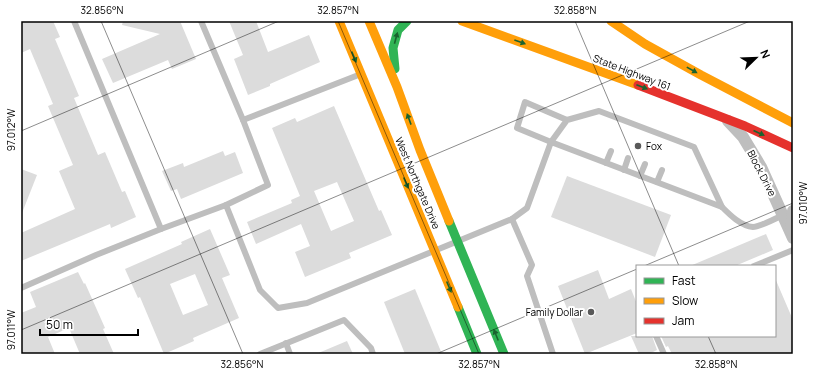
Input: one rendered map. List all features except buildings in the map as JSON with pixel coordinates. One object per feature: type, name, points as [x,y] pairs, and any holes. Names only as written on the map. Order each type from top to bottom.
[{"type":"main road","name":"West Northgate Drive","points":[[339,21],[477,354]]},
{"type":"main road","name":"West Northgate Drive","points":[[369,21],[397,87],[420,150],[504,354]]},
{"type":"main road","points":[[397,87],[393,48],[398,30],[407,21]]},
{"type":"main road","name":"State Highway 161","points":[[462,21],[745,126],[793,148]]},
{"type":"main road","points":[[611,21],[652,48],[793,123]]},
{"type":"street","name":"Block Drive","points":[[726,119],[743,137],[788,213],[792,235]]},
{"type":"lane","points":[[74,21],[161,229]]},
{"type":"lane","points":[[21,288],[96,255],[226,205],[268,185],[244,120],[200,21]]},
{"type":"lane","points":[[244,120],[361,74]]},
{"type":"lane","points":[[567,120],[525,102],[516,128],[722,207]]},
{"type":"lane","points":[[226,205],[260,290],[278,308],[307,303],[512,219],[526,208],[551,142],[567,120],[599,111],[656,136],[694,147],[722,207],[732,217],[744,224],[754,227],[788,213]]},
{"type":"lane","points":[[620,126],[622,120]]},
{"type":"lane","points":[[606,163],[611,151]]},
{"type":"lane","points":[[624,170],[628,158]]},
{"type":"lane","points":[[640,176],[645,164]]},
{"type":"lane","points":[[658,182],[662,170]]},
{"type":"lane","points":[[512,219],[532,265],[527,276],[553,354]]},
{"type":"lane","points":[[756,265],[793,250]]},
{"type":"lane","points":[[260,354],[344,320],[370,348],[373,354]]},
{"type":"lane","points":[[656,337],[664,354]]},
{"type":"lane","points":[[286,343],[290,354]]},
{"type":"traffic: fast","points":[[395,69],[393,48],[398,30],[407,21]]},
{"type":"traffic: fast","points":[[449,221],[504,354]]},
{"type":"traffic: fast","points":[[458,307],[477,354]]},
{"type":"traffic: slow","points":[[339,21],[458,307]]},
{"type":"traffic: slow","points":[[369,21],[397,87],[420,150],[449,221]]},
{"type":"traffic: slow","points":[[462,21],[638,85]]},
{"type":"traffic: slow","points":[[611,21],[645,44],[793,123]]},
{"type":"traffic: jam","points":[[638,85],[745,126],[793,148]]},
{"type":"place","name":"Fox","points":[[638,146]]},
{"type":"place","name":"Family Dollar","points":[[591,312]]}]
